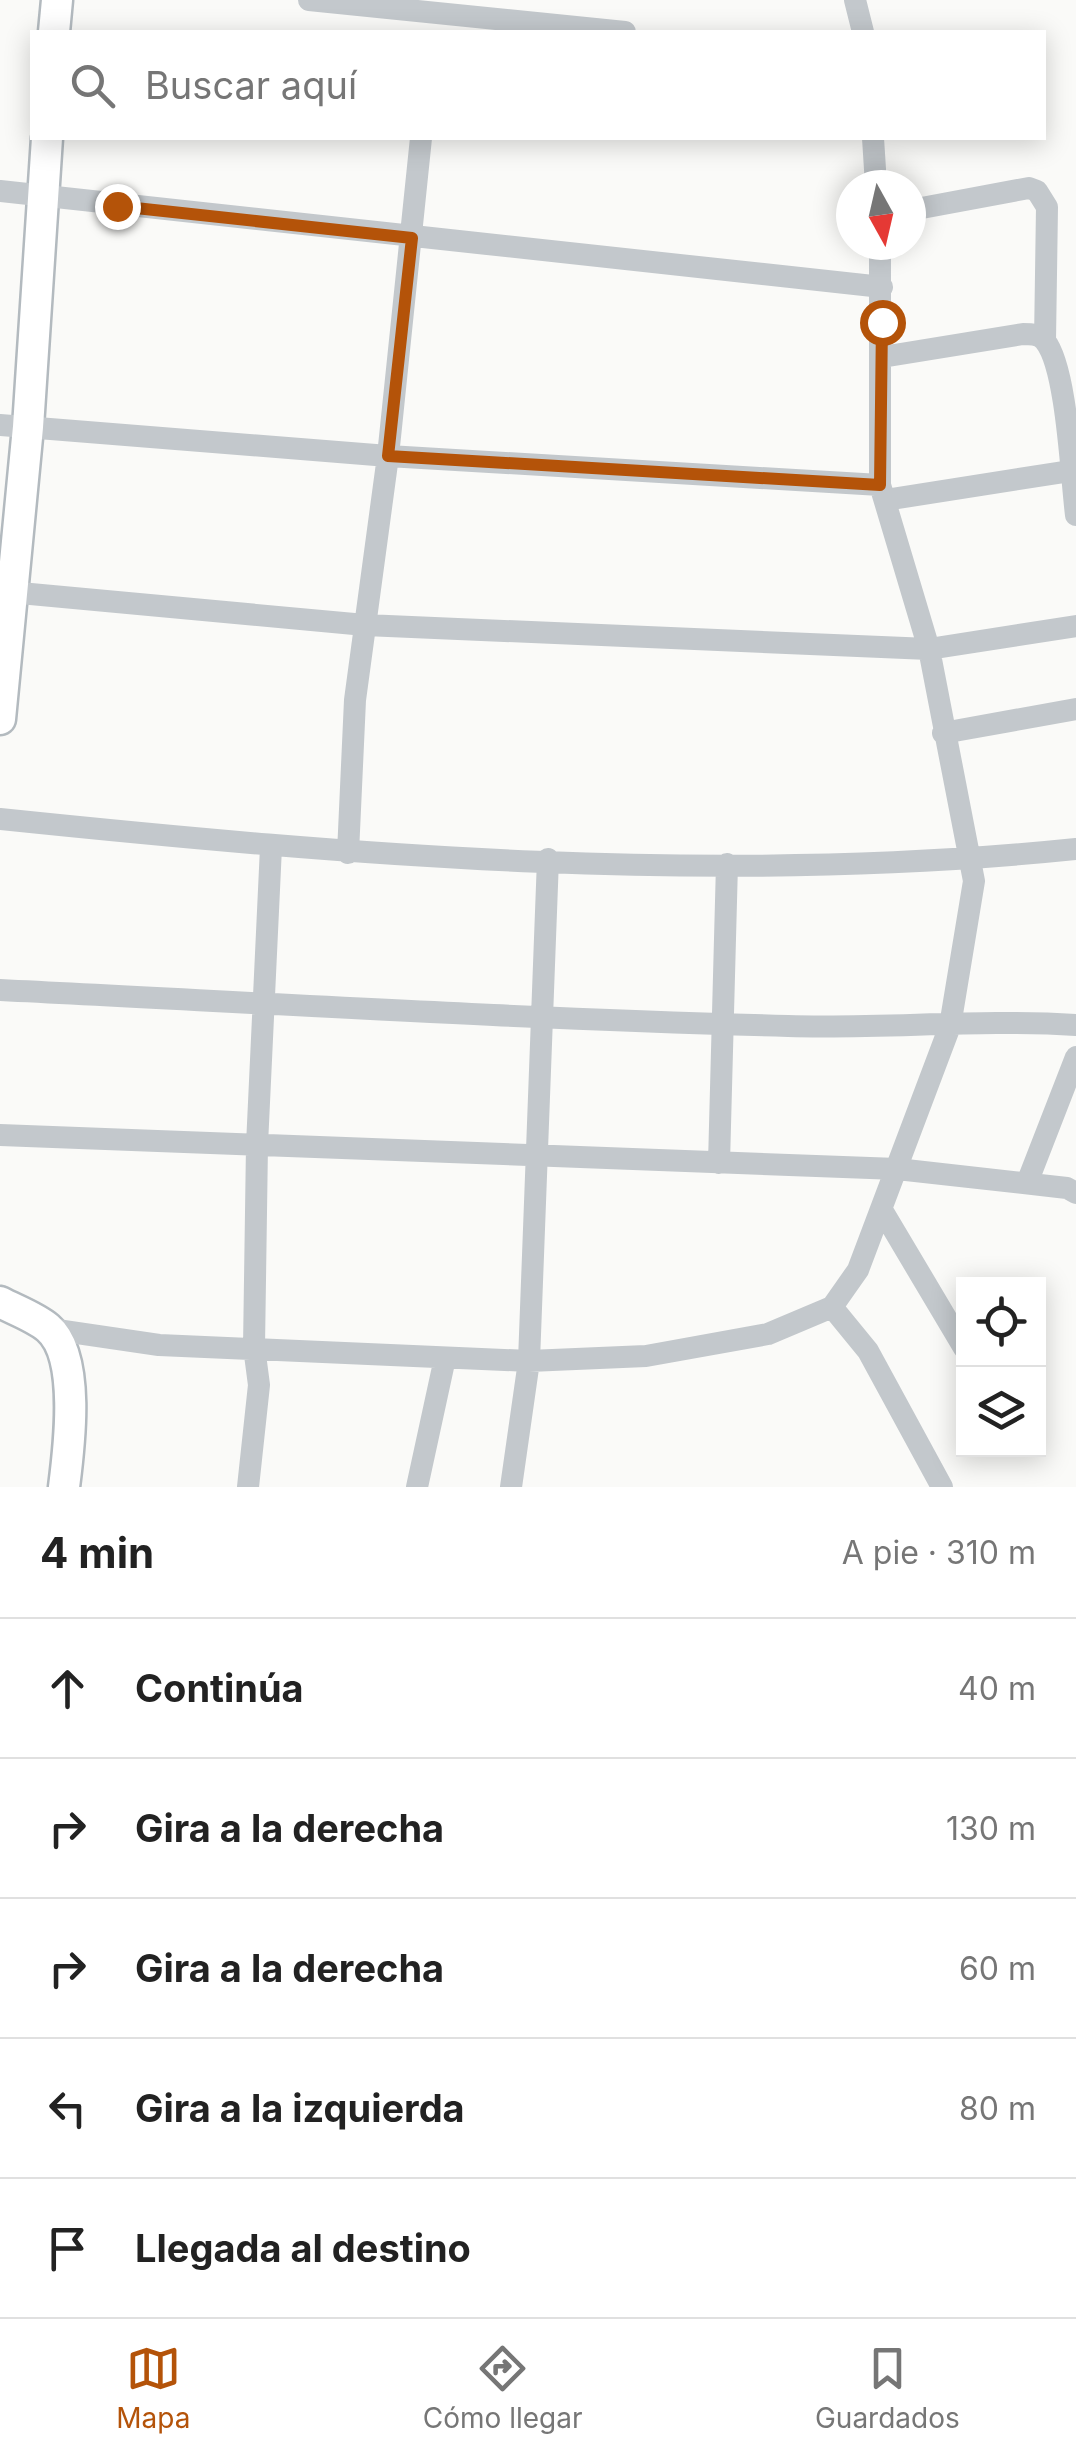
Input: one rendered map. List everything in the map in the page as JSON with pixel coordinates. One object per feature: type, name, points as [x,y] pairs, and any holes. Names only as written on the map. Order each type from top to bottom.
[{"type":"main road","points":[[54,30],[56,0]]},
{"type":"main road","points":[[0,720],[10,592],[14,426],[47,140]]},
{"type":"main road","points":[[0,1302],[50,1330],[66,1362],[69,1391],[64,1487]]},
{"type":"street","points":[[309,0],[602,30]]},
{"type":"street","points":[[856,0],[863,30]]},
{"type":"street","points":[[348,853],[355,700],[388,456],[420,140]]},
{"type":"street","points":[[874,140],[875,170]]},
{"type":"street","points":[[926,207],[1029,188],[1038,191],[1047,207],[1045,340],[1063,398],[1076,514]]},
{"type":"street","points":[[0,191],[882,287]]},
{"type":"street","points":[[50,1330],[159,1345],[529,1360],[646,1356],[768,1334],[832,1307],[858,1270],[950,1026],[974,881],[929,649],[882,492],[881,260]]},
{"type":"street","points":[[882,357],[1023,334],[1036,334],[1045,340]]},
{"type":"street","points":[[14,426],[882,492],[1073,470]]},
{"type":"street","points":[[10,592],[364,624],[929,649],[1076,626]]},
{"type":"street","points":[[943,733],[1076,709]]},
{"type":"street","points":[[0,820],[348,853],[548,860],[849,867],[1076,849]]},
{"type":"street","points":[[248,1487],[259,1384],[254,1347],[257,1145],[272,847]]},
{"type":"street","points":[[511,1487],[529,1360],[539,1017],[548,860]]},
{"type":"street","points":[[719,1163],[727,864]]},
{"type":"street","points":[[0,990],[722,1024],[950,1026],[1005,1021],[1076,1025]]},
{"type":"street","points":[[1027,1184],[1076,1057]]},
{"type":"street","points":[[0,1135],[897,1170],[1076,1193]]},
{"type":"street","points":[[882,1210],[956,1335]]},
{"type":"street","points":[[832,1307],[868,1351],[942,1487]]},
{"type":"street","points":[[417,1487],[444,1358]]},
{"type":"route","points":[[117,206],[412,238],[388,456],[880,485],[882,322]]}]
